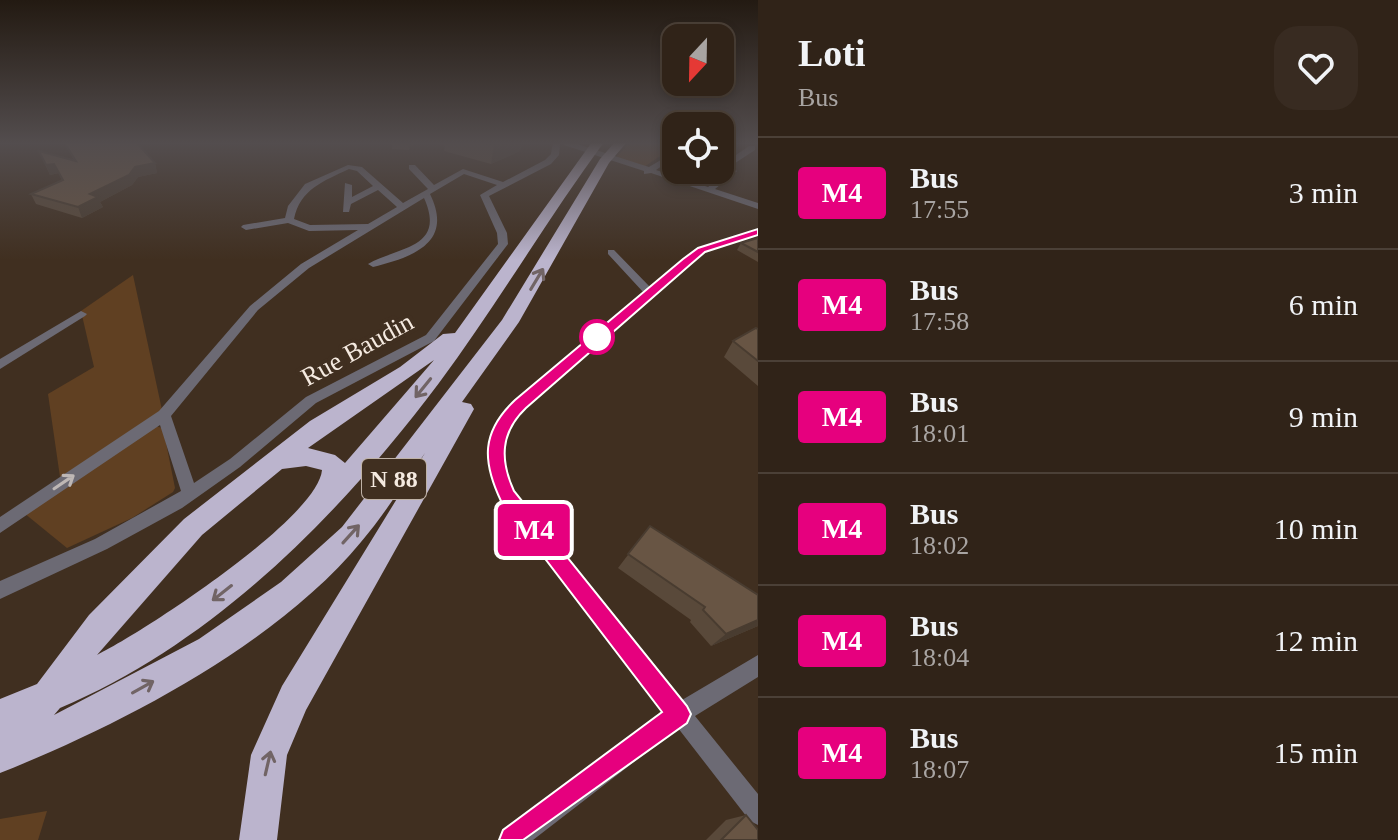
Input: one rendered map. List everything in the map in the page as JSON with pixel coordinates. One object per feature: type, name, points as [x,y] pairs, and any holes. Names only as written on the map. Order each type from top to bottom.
[{"type":"highway","name":"N 88","points":[[0,716],[30,705],[120,660],[181,625],[258,565],[341,487],[430,380],[570,181]]},
{"type":"highway","name":"N 88","points":[[0,755],[74,724],[210,650],[291,592],[351,535],[510,322],[593,181]]},
{"type":"highway","points":[[0,762],[100,626],[193,527],[318,427],[443,345],[480,309]]},
{"type":"highway","points":[[258,840],[269,755],[294,698],[510,322]]},
{"type":"highway","points":[[258,565],[334,478],[334,465],[319,457],[297,456],[272,463]]},
{"type":"street","points":[[289,220],[292,206],[301,193],[316,181]]},
{"type":"street","points":[[373,181],[403,208]]},
{"type":"street","points":[[373,264],[396,259],[430,238],[435,224],[429,191],[422,181]]},
{"type":"street","points":[[0,526],[164,415],[263,299],[310,263],[446,181]]},
{"type":"street","points":[[472,181],[484,195],[508,181]]},
{"type":"street","points":[[494,181],[502,184]]},
{"type":"street","points":[[677,181],[758,206]]},
{"type":"street","points":[[708,191],[720,181]]},
{"type":"street","points":[[348,185],[346,207],[379,186]]},
{"type":"street","name":"Rue Baudin","points":[[0,590],[101,544],[190,494],[235,463],[311,400],[430,338],[503,244],[502,233],[484,195]]},
{"type":"street","points":[[246,227],[289,220],[309,228],[370,227]]},
{"type":"street","points":[[758,232],[701,250],[506,417],[495,453],[497,472],[508,496],[758,813]]},
{"type":"street","points":[[611,252],[650,293]]},
{"type":"street","points":[[0,365],[81,314]]},
{"type":"street","points":[[164,415],[190,494]]},
{"type":"street","points":[[513,840],[679,714],[758,665]]},
{"type":"shaded area","points":[[133,275],[162,410],[64,478],[60,477],[48,394],[94,367],[81,311]]},
{"type":"shaded area","points":[[154,426],[163,428],[175,488],[173,492],[132,518],[67,548],[24,513]]},
{"type":"shaded area","points":[[47,811],[38,840],[0,840],[0,819]]},
{"type":"building","points":[[60,181],[116,181],[90,194],[98,197],[78,207],[31,194]]},
{"type":"building","points":[[758,238],[758,252],[741,243]]},
{"type":"building","points":[[758,329],[758,361],[733,341]]},
{"type":"building","points":[[650,526],[758,595],[758,620],[726,634],[703,610],[705,607],[628,554]]},
{"type":"building","points":[[746,815],[758,830],[758,840],[721,840]]},
{"type":"bus line","name":"M4","points":[[513,840],[679,714],[508,496],[497,472],[495,453],[498,435],[506,417],[520,404],[701,250],[758,232]]}]
